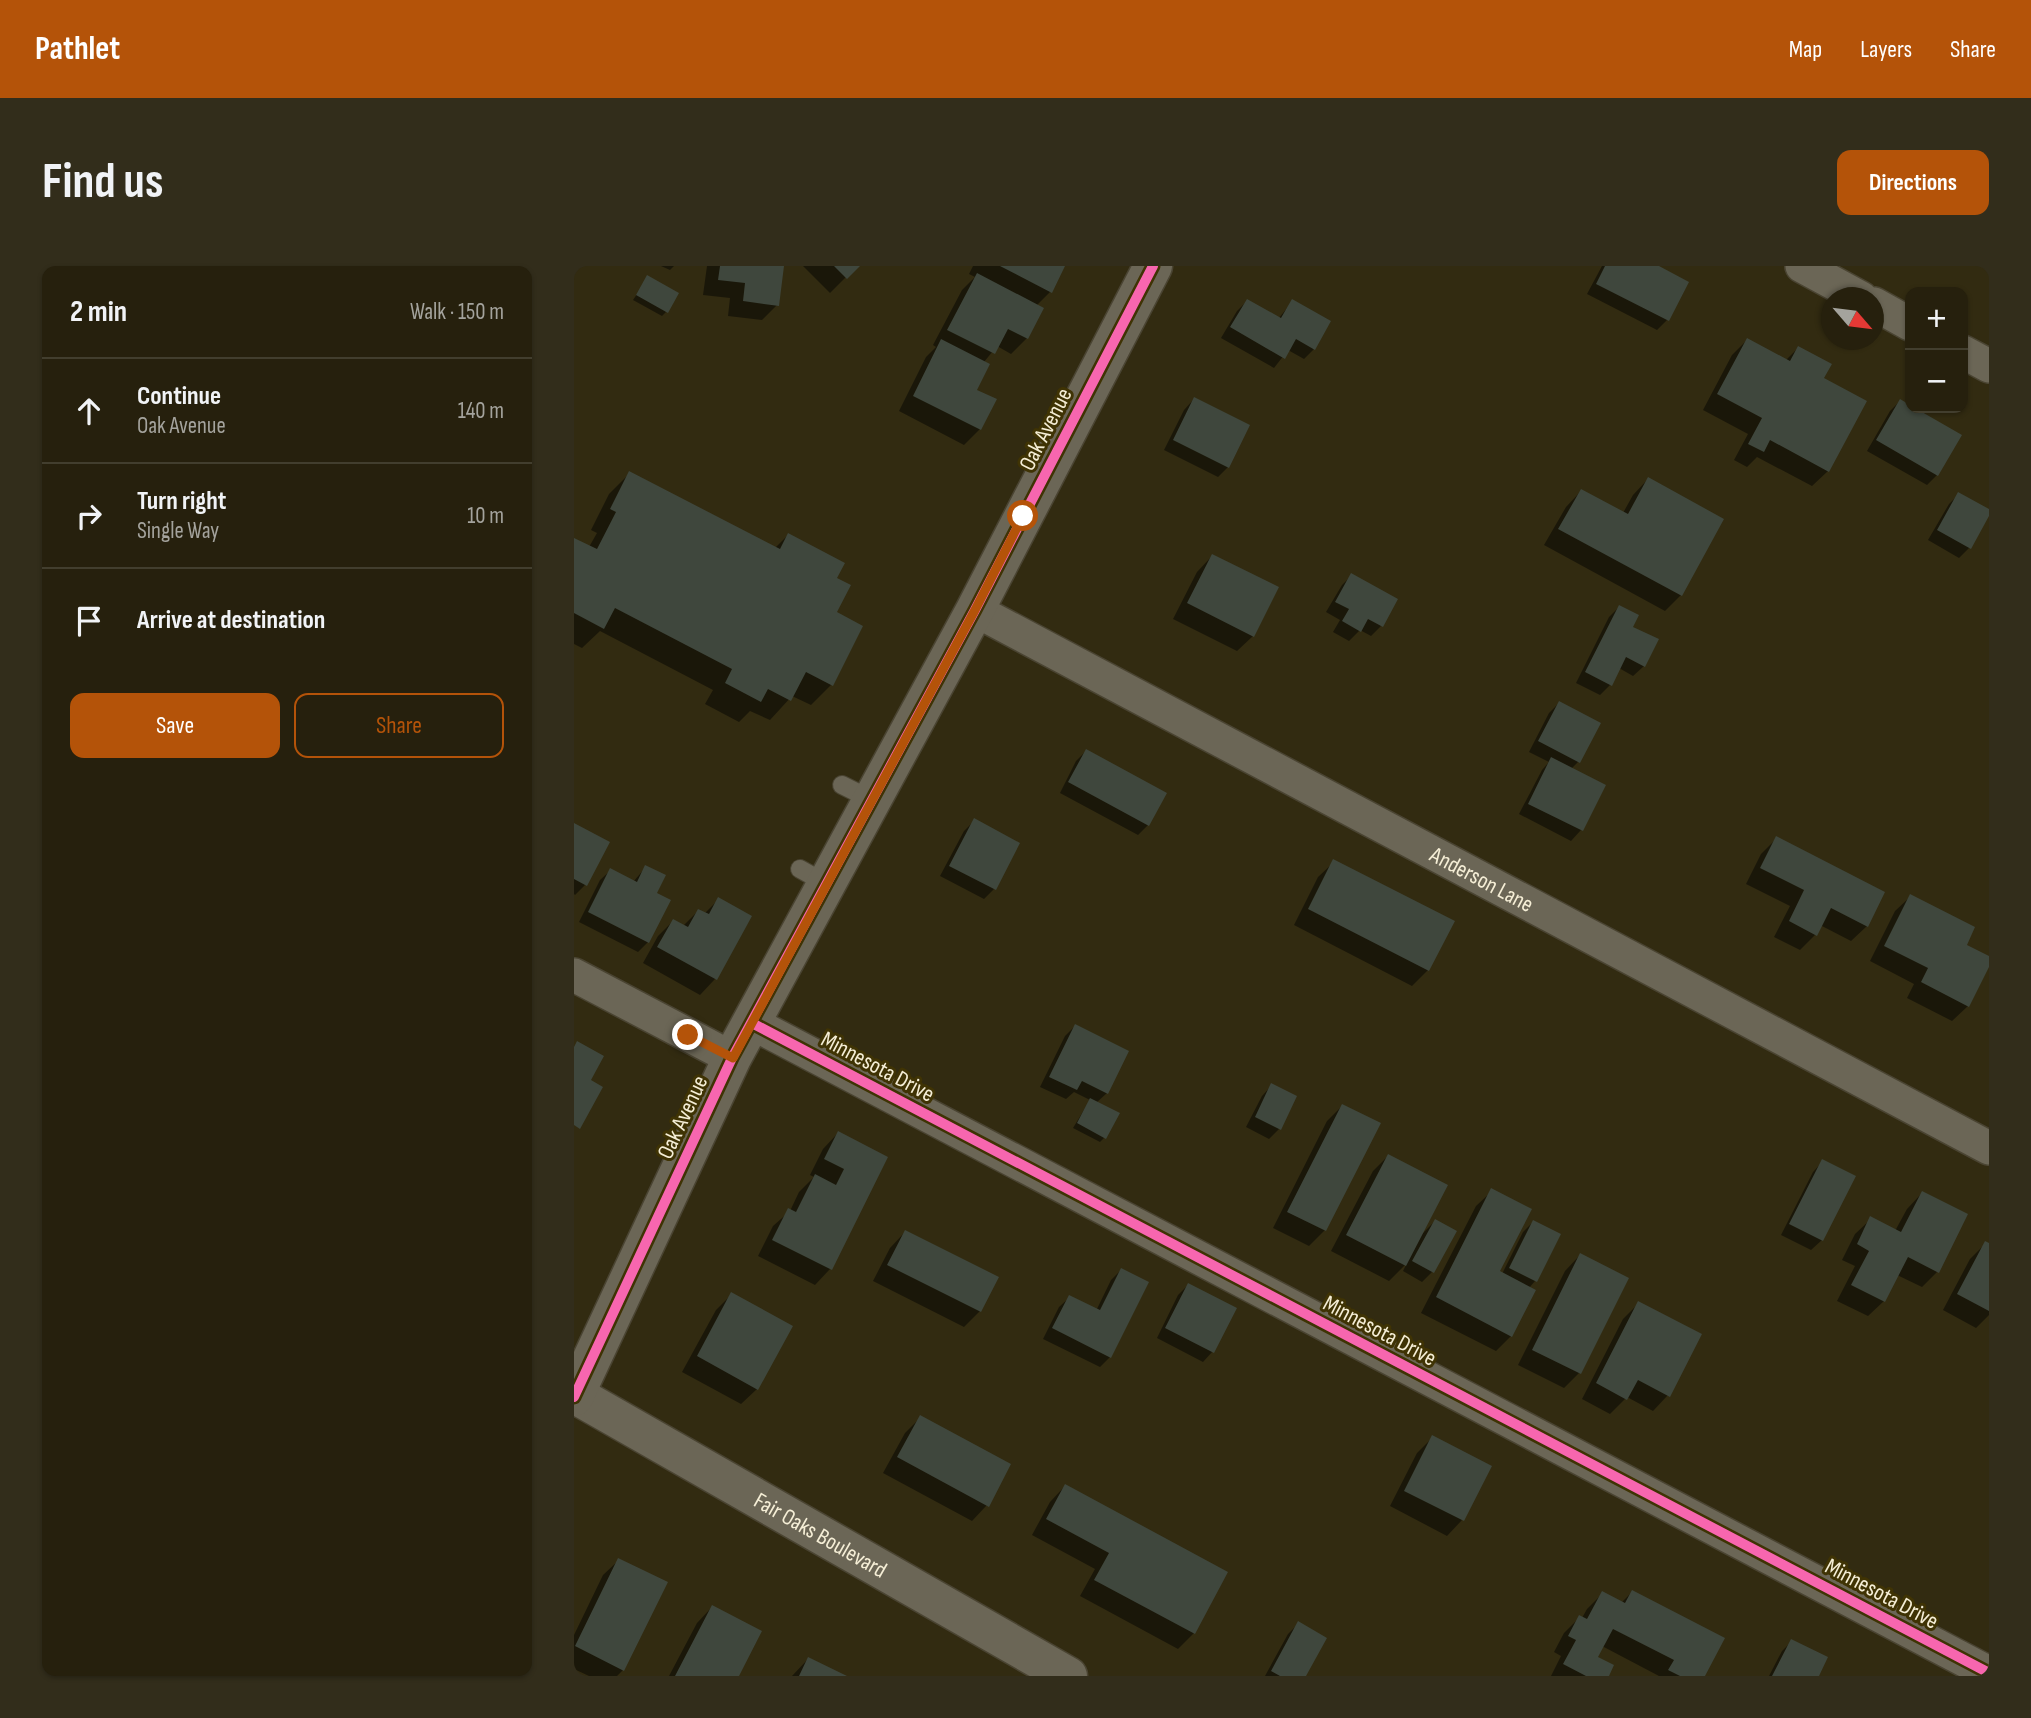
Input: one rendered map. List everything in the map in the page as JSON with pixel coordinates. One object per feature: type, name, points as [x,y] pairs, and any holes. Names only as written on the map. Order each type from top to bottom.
[{"type":"main road","name":"Oak Avenue","points":[[574,1395],[752,1023],[813,876],[857,792],[975,610],[1153,266]]},
{"type":"main road","name":"Fair Oaks Boulevard","points":[[574,1395],[1068,1676]]},
{"type":"street","points":[[1802,266],[1841,287]]},
{"type":"street","points":[[1884,310],[1905,321]]},
{"type":"street","points":[[1968,355],[1989,366]]},
{"type":"street","name":"Anderson Lane","points":[[975,610],[1989,1148]]},
{"type":"street","points":[[574,975],[733,1058]]},
{"type":"street","name":"Minnesota Drive","points":[[752,1023],[1989,1673]]},
{"type":"building","points":[[720,266],[784,266],[779,306],[743,301],[745,283],[718,280]]},
{"type":"building","points":[[834,266],[860,266],[847,279]]},
{"type":"building","points":[[1000,266],[1065,266],[1052,293]]},
{"type":"building","points":[[1605,266],[1659,266],[1689,282],[1669,321],[1596,284]]},
{"type":"building","points":[[977,273],[1044,308],[1028,339],[1008,329],[995,354],[947,330]]},
{"type":"building","points":[[647,275],[679,293],[668,313],[636,295]]},
{"type":"building","points":[[1247,299],[1281,318],[1292,299],[1331,321],[1315,350],[1296,339],[1285,359],[1230,327]]},
{"type":"building","points":[[1747,338],[1790,361],[1798,346],[1832,364],[1824,378],[1867,401],[1829,472],[1770,440],[1764,452],[1748,444],[1762,418],[1717,394]]},
{"type":"building","points":[[941,339],[990,364],[977,390],[997,399],[981,430],[913,396]]},
{"type":"building","points":[[1194,397],[1250,425],[1229,468],[1173,440]]},
{"type":"building","points":[[1900,399],[1905,402],[1905,413],[1924,413],[1962,435],[1938,476],[1876,440]]},
{"type":"building","points":[[629,471],[780,549],[788,533],[845,563],[837,578],[851,585],[837,612],[863,626],[833,686],[806,672],[791,701],[768,689],[761,702],[725,683],[732,669],[615,608],[604,629],[574,613],[574,538],[597,549],[616,512],[610,509]]},
{"type":"building","points":[[1648,477],[1724,519],[1682,596],[1558,529],[1581,489],[1628,514]]},
{"type":"building","points":[[1958,492],[1989,509],[1989,516],[1971,549],[1937,530]]},
{"type":"building","points":[[1212,554],[1279,587],[1254,637],[1187,603]]},
{"type":"building","points":[[1351,573],[1398,599],[1383,627],[1368,619],[1361,632],[1342,621],[1349,609],[1335,602]]},
{"type":"building","points":[[1619,605],[1639,615],[1633,627],[1659,639],[1645,667],[1626,657],[1612,686],[1585,672]]},
{"type":"building","points":[[1559,701],[1601,723],[1580,763],[1538,741]]},
{"type":"building","points":[[1086,749],[1167,793],[1149,826],[1068,782]]},
{"type":"building","points":[[1551,757],[1606,785],[1583,831],[1528,804]]},
{"type":"building","points":[[974,818],[1020,843],[996,890],[949,866]]},
{"type":"building","points":[[574,823],[610,842],[587,886],[574,879]]},
{"type":"building","points":[[1776,836],[1885,892],[1868,927],[1831,908],[1817,936],[1789,921],[1804,890],[1760,868]]},
{"type":"building","points":[[1333,859],[1455,921],[1429,971],[1308,909]]},
{"type":"building","points":[[645,865],[666,875],[657,893],[671,900],[649,943],[588,912],[610,868],[637,882]]},
{"type":"building","points":[[1910,894],[1975,927],[1967,945],[1989,956],[1989,967],[1969,1007],[1921,982],[1928,968],[1884,946]]},
{"type":"building","points":[[718,897],[752,916],[717,980],[657,947],[673,919],[688,927],[698,909],[709,914]]},
{"type":"building","points":[[1075,1024],[1129,1051],[1108,1094],[1082,1081],[1077,1090],[1049,1077]]},
{"type":"building","points":[[577,1041],[604,1056],[591,1080],[603,1087],[580,1129],[574,1125],[574,1047]]},
{"type":"building","points":[[1271,1083],[1297,1096],[1281,1130],[1255,1117]]},
{"type":"building","points":[[1090,1098],[1120,1113],[1106,1139],[1077,1123]]},
{"type":"building","points":[[1342,1104],[1381,1123],[1326,1231],[1287,1212]]},
{"type":"building","points":[[838,1131],[888,1157],[832,1270],[772,1240],[788,1208],[796,1212],[815,1174],[836,1185],[844,1169],[824,1159]]},
{"type":"building","points":[[1388,1154],[1448,1185],[1406,1266],[1346,1235]]},
{"type":"building","points":[[1822,1159],[1856,1176],[1823,1241],[1789,1224]]},
{"type":"building","points":[[1491,1188],[1532,1209],[1500,1271],[1536,1290],[1512,1337],[1436,1297]]},
{"type":"building","points":[[1922,1191],[1968,1214],[1939,1273],[1908,1257],[1885,1302],[1851,1285],[1869,1251],[1857,1244],[1870,1216],[1901,1232]]},
{"type":"building","points":[[1435,1219],[1457,1231],[1434,1273],[1412,1261]]},
{"type":"building","points":[[1533,1220],[1561,1234],[1537,1282],[1509,1268]]},
{"type":"building","points":[[905,1230],[999,1277],[981,1312],[887,1265]]},
{"type":"building","points":[[1985,1241],[1989,1243],[1989,1311],[1957,1294]]},
{"type":"building","points":[[1580,1253],[1629,1278],[1581,1374],[1532,1350]]},
{"type":"building","points":[[1121,1268],[1149,1282],[1111,1358],[1052,1328],[1069,1295],[1100,1310]]},
{"type":"building","points":[[1188,1283],[1237,1308],[1214,1353],[1165,1328]]},
{"type":"building","points":[[731,1292],[793,1326],[758,1390],[697,1356]]},
{"type":"building","points":[[1638,1301],[1702,1334],[1670,1397],[1638,1380],[1627,1400],[1596,1383]]},
{"type":"building","points":[[920,1415],[1011,1464],[989,1507],[897,1457]]},
{"type":"building","points":[[1432,1435],[1492,1466],[1464,1521],[1404,1491]]},
{"type":"building","points":[[1065,1484],[1228,1572],[1195,1634],[1094,1580],[1109,1553],[1046,1519]]},
{"type":"building","points":[[618,1558],[668,1582],[624,1671],[575,1646]]},
{"type":"building","points":[[1632,1590],[1725,1638],[1705,1676],[1680,1676],[1668,1670],[1674,1660],[1613,1629],[1598,1657],[1614,1665],[1609,1676],[1586,1676],[1563,1664],[1576,1640],[1568,1636],[1579,1615],[1587,1619],[1602,1591],[1625,1603]]},
{"type":"building","points":[[712,1605],[762,1631],[739,1676],[675,1676]]},
{"type":"building","points":[[1298,1621],[1327,1638],[1306,1676],[1280,1676],[1271,1671]]},
{"type":"building","points":[[1791,1639],[1828,1657],[1819,1676],[1772,1676]]},
{"type":"building","points":[[808,1657],[847,1676],[799,1676]]},
{"type":"cycle path","points":[[574,1397],[732,1058],[975,610],[1153,266]]},
{"type":"cycle path","points":[[752,1023],[1989,1673]]},
{"type":"route","points":[[688,1035],[733,1058],[1023,516]]}]
